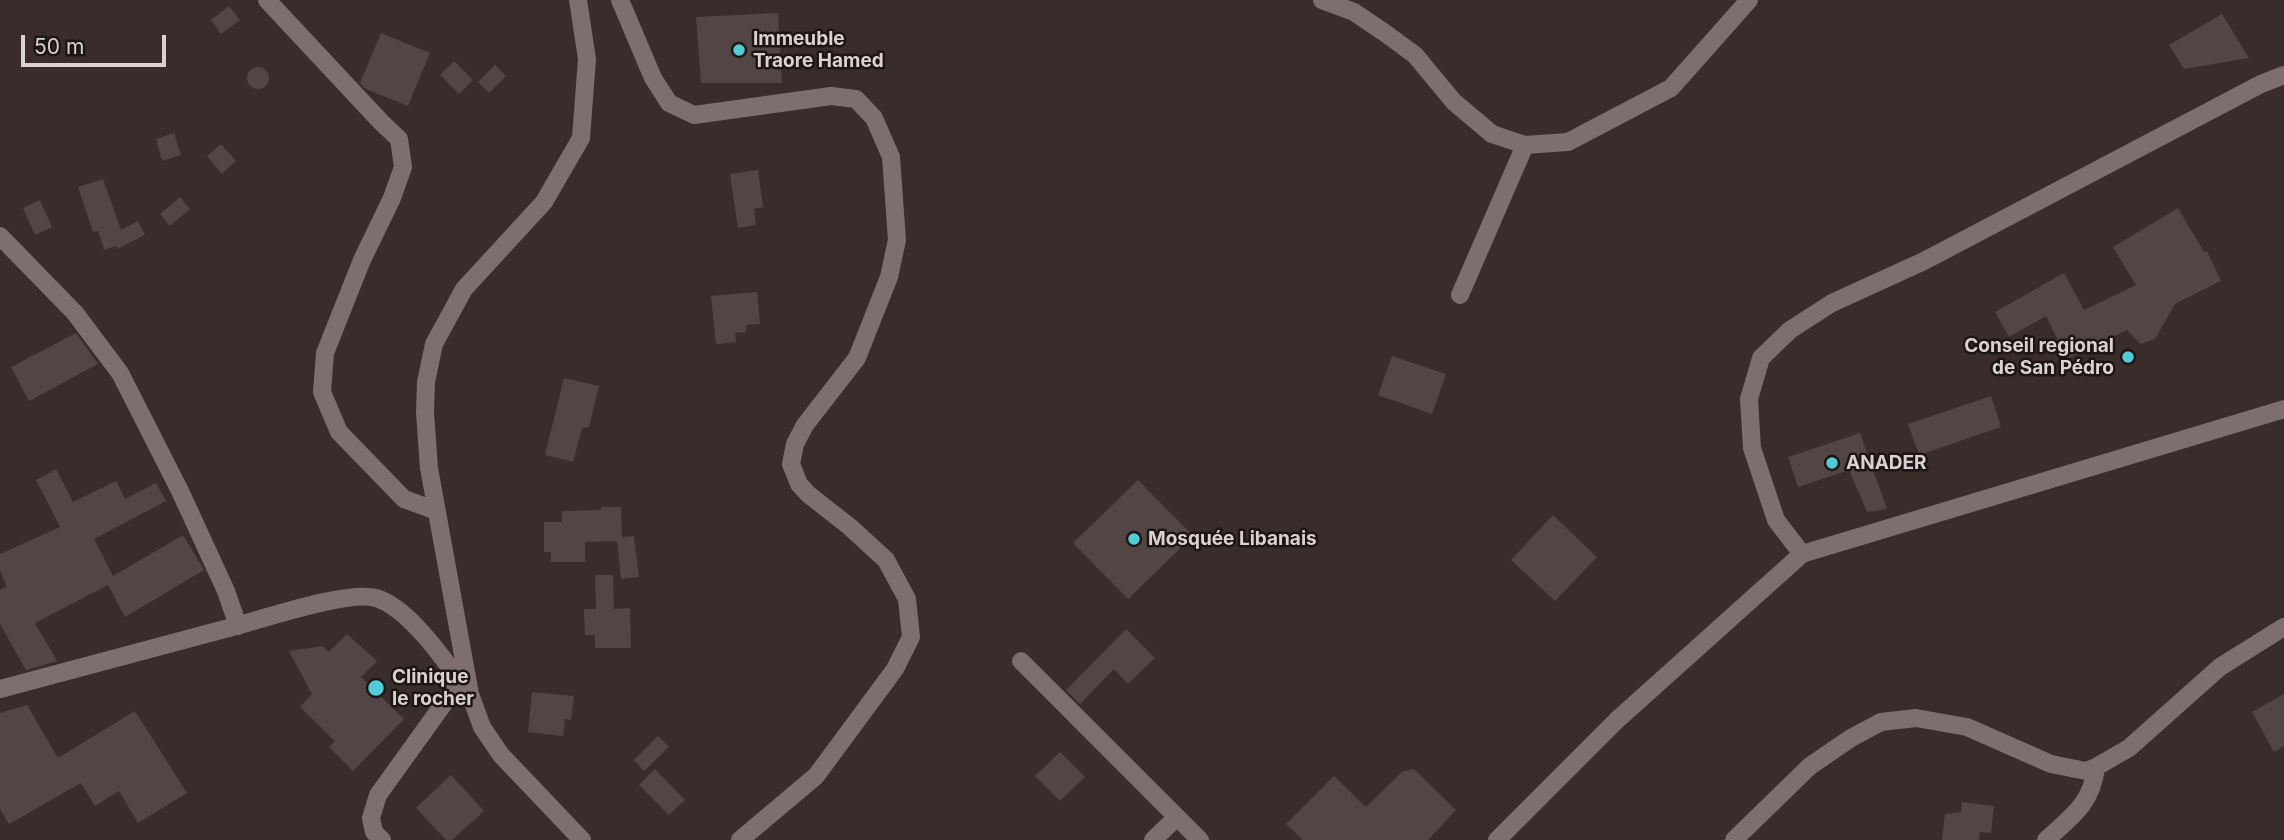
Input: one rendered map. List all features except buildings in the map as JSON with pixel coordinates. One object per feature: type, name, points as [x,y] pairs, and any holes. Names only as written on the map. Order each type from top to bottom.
[{"type":"street","points":[[267,0],[399,139],[403,167],[325,353],[322,392],[339,432],[404,499],[437,511]]},
{"type":"street","points":[[578,0],[587,59],[581,138],[544,202],[464,289],[434,344],[426,382],[425,412],[429,468],[465,687],[482,727],[501,755],[582,840]]},
{"type":"street","points":[[620,0],[653,78],[669,103],[694,115],[831,96],[856,99],[874,118],[891,157],[897,240],[889,277],[857,358],[805,425],[794,444],[790,464],[799,484],[808,494],[886,560],[907,599],[911,637],[895,669],[816,776],[740,840]]},
{"type":"street","points":[[1322,0],[1354,12],[1415,55],[1454,102],[1492,134],[1525,145],[1568,142],[1671,88],[1749,0]]},
{"type":"street","points":[[1802,554],[1776,520],[1752,448],[1749,399],[1761,358],[1790,330],[1832,303],[1924,261],[2284,75]]},
{"type":"street","points":[[1460,295],[1525,145]]},
{"type":"street","points":[[0,236],[75,313],[120,373],[180,491],[226,591],[237,626]]},
{"type":"street","points":[[1497,840],[1617,720],[1802,554],[2284,409]]},
{"type":"street","points":[[2,683],[355,596],[375,597],[394,606],[436,649],[465,687]]},
{"type":"street","points":[[1734,840],[1810,766],[1851,738],[1881,723],[1916,718],[1967,727],[2051,764],[2086,771],[2129,748],[2220,667],[2284,627]]},
{"type":"street","points":[[1021,661],[1200,840]]},
{"type":"street","points":[[382,840],[374,832],[371,818],[378,795],[465,687]]},
{"type":"street","points":[[2046,840],[2080,809],[2094,784],[2096,767]]},
{"type":"street","points":[[1153,840],[1177,817]]},
{"type":"place","name":"Immeuble Traore Hamed","points":[[739,50]]},
{"type":"place","name":"Conseil regional de San Pédro","points":[[2128,357]]},
{"type":"place","name":"ANADER","points":[[1832,463]]},
{"type":"place","name":"Mosquée Libanais","points":[[1134,539]]},
{"type":"place","name":"Clinique le rocher","points":[[376,688]]}]
